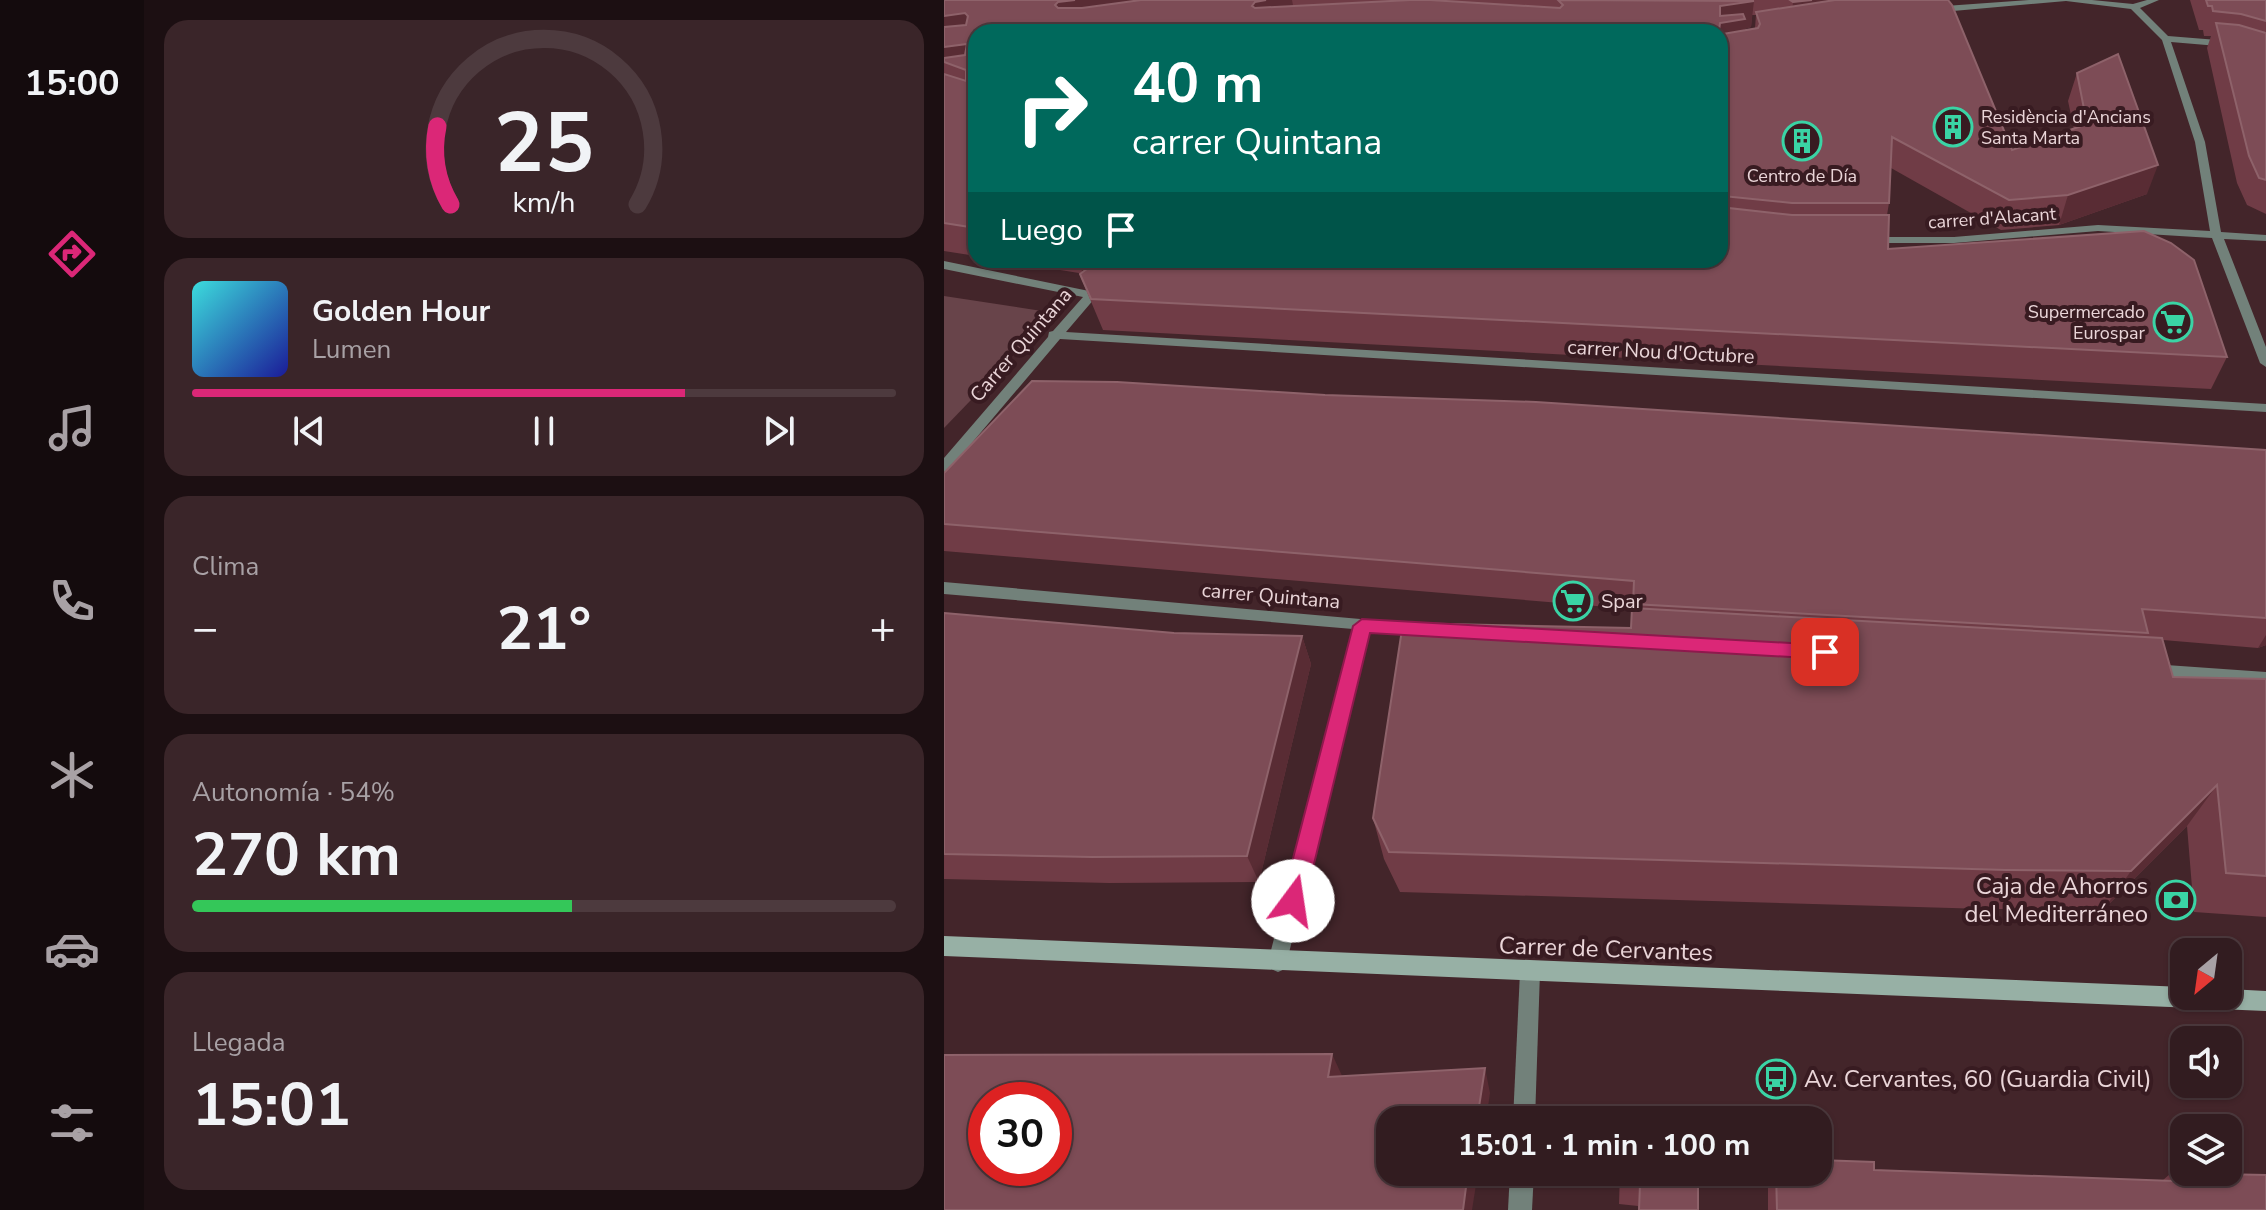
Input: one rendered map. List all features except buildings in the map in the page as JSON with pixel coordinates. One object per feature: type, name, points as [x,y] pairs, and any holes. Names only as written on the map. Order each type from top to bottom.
[{"type":"main road","name":"Carrer de Cervantes","points":[[944,946],[2266,1001]]},
{"type":"street","points":[[1923,11],[2062,0]]},
{"type":"street","points":[[2069,0],[2134,7],[2155,0]]},
{"type":"street","points":[[2134,7],[2166,39],[2200,142],[2216,234],[2266,363]]},
{"type":"street","points":[[2166,39],[2211,42],[2256,50],[2266,55]]},
{"type":"street","name":"carrer d'Alacant","points":[[1848,240],[1954,240],[2098,228],[2266,238]]},
{"type":"street","points":[[944,265],[1091,295]]},
{"type":"street","name":"Carrer Quintana","points":[[944,467],[1053,335],[1091,295],[1128,268]]},
{"type":"street","name":"carrer Nou d'Octubre","points":[[1053,335],[2266,408]]},
{"type":"street","name":"carrer Quintana","points":[[944,588],[1362,626],[1441,630]]},
{"type":"street","points":[[1278,962],[1362,626]]},
{"type":"street","points":[[2133,670],[2266,679]]},
{"type":"street","points":[[1525,1106],[1530,972]]},
{"type":"street","points":[[1520,1210],[1521,1186]]},
{"type":"shaded area","points":[[944,296],[1055,313],[944,428]]},
{"type":"place","name":"Residència d'Ancians Santa Marta","points":[[1953,127]]},
{"type":"place","name":"Centro de Día","points":[[1802,141]]},
{"type":"place","name":"Supermercado Eurospar","points":[[2173,322]]},
{"type":"place","name":"Spar","points":[[1573,601]]},
{"type":"place","name":"Caja de Ahorros del Mediterráneo","points":[[2176,900]]},
{"type":"place","name":"Av. Cervantes, 60 (Guardia Civil)","points":[[1776,1079]]},
{"type":"route","points":[[1293,901],[1362,626],[1825,652]]}]
